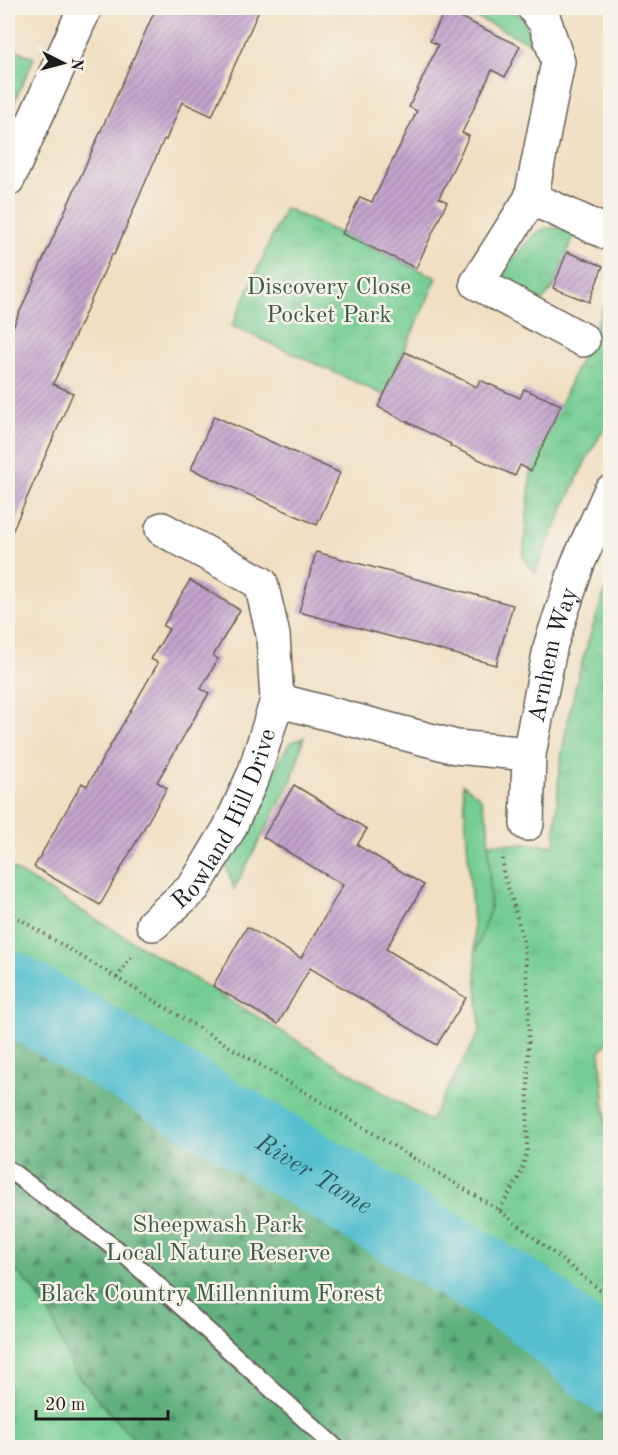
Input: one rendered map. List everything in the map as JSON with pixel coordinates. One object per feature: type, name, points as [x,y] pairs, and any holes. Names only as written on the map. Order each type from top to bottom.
[{"type":"street","points":[[8,179],[85,8]]},
{"type":"street","points":[[534,8],[545,22],[558,62],[531,198],[477,283],[583,340]]},
{"type":"street","points":[[531,198],[610,234]]},
{"type":"street","name":"Arnhem Way","points":[[527,824],[529,754],[551,644],[578,562],[610,492]]},
{"type":"street","name":"Rowland Hill Drive","points":[[153,924],[194,886],[229,829],[254,774],[277,700],[273,635],[261,583],[162,529]]},
{"type":"street","name":"Rowland Hill Drive","points":[[277,700],[456,747],[529,754]]},
{"type":"lane","points":[[8,1169],[127,1257],[336,1448]]},
{"type":"path","points":[[499,1210],[520,1176],[527,1152],[529,1007],[524,943],[503,873],[503,848],[527,824]]},
{"type":"path","points":[[8,912],[499,1210],[610,1298]]},
{"type":"green space","points":[[470,8],[506,8],[523,17],[534,45],[467,13]]},
{"type":"green space","points":[[12,48],[34,58],[11,109],[8,107],[8,59]]},
{"type":"green space","name":"Discovery Close Pocket Park","points":[[285,208],[437,278],[384,395],[232,326]]},
{"type":"green space","points":[[546,228],[560,228],[575,232],[553,288],[542,301],[501,283],[501,273],[533,235]]},
{"type":"green space","points":[[610,292],[610,418],[585,462],[535,573],[523,557],[531,471]]},
{"type":"green space","name":"Sheepwash Park Local Nature Reserve","points":[[610,578],[610,1039],[600,1051],[610,1169],[610,1447],[8,1447],[8,866],[430,1121],[480,1031],[475,953],[490,909],[489,843],[555,845],[559,775],[572,699],[585,650]]},
{"type":"green space","points":[[304,737],[292,779],[234,889],[226,865],[256,813],[280,759],[290,743]]},
{"type":"green space","points":[[463,784],[480,797],[488,821],[490,909],[475,953]]},
{"type":"green space","name":"Black Country Millennium Forest","points":[[14,994],[533,1306],[610,1374],[610,1447],[142,1447],[73,1370],[52,1318],[32,1287],[8,1263],[8,1009]]},
{"type":"building","points":[[156,8],[260,8],[212,116],[182,102],[166,140],[164,139],[114,255],[112,254],[53,384],[73,393],[8,541],[8,338]]},
{"type":"building","points":[[445,10],[520,46],[505,77],[492,70],[462,133],[469,136],[439,198],[447,202],[416,268],[342,234],[360,197],[372,202],[417,111],[409,107],[438,45],[430,41]]},
{"type":"building","points":[[567,252],[603,266],[589,302],[553,288]]},
{"type":"building","points":[[405,352],[477,387],[480,380],[520,398],[524,389],[561,405],[531,471],[520,465],[515,476],[450,446],[451,444],[378,407]]},
{"type":"building","points":[[214,416],[340,473],[317,525],[191,469]]},
{"type":"building","points":[[316,552],[513,605],[496,665],[299,612]]},
{"type":"building","points":[[190,580],[240,610],[213,656],[218,659],[201,689],[209,693],[157,782],[167,788],[100,905],[34,867],[82,783],[87,786],[158,663],[151,659],[169,629],[163,626]]},
{"type":"building","points":[[294,785],[367,829],[357,845],[424,885],[386,949],[466,998],[437,1045],[310,968],[278,1024],[213,986],[247,927],[301,958],[343,885],[263,837]]},
{"type":"waterway","name":"River Tame","points":[[8,990],[533,1306],[610,1374]]}]
